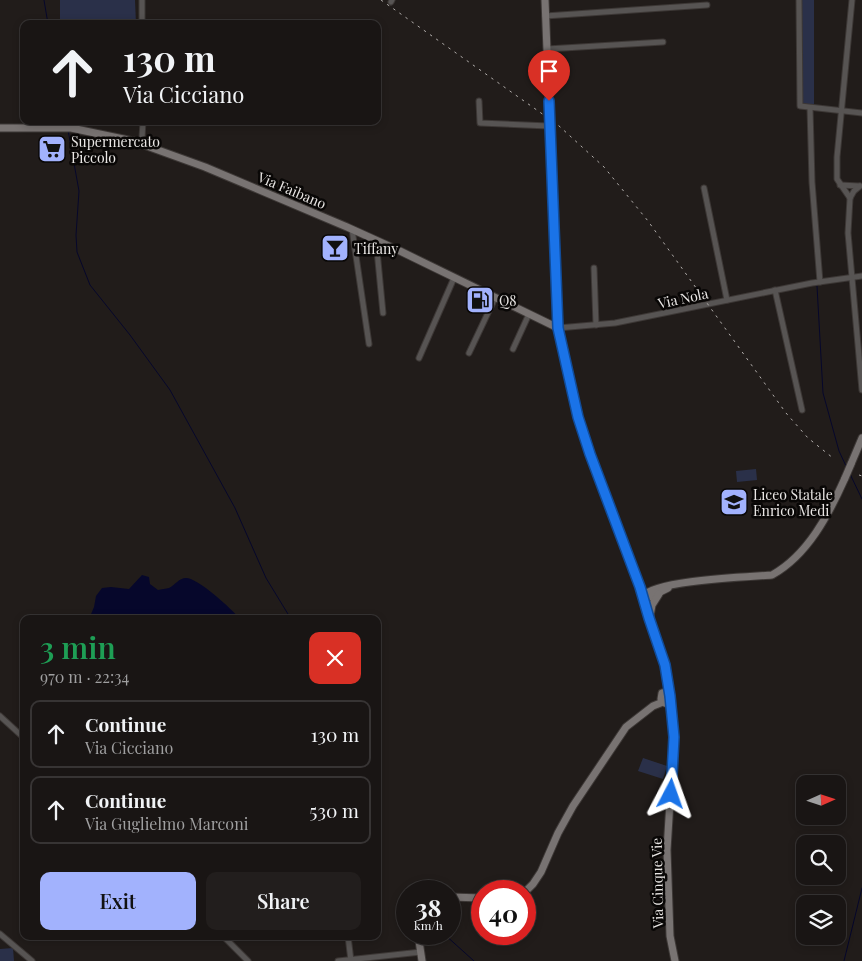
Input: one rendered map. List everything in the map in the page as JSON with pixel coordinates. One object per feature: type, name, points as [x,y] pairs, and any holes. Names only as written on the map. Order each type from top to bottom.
[{"type":"street","points":[[142,0],[142,20]]},
{"type":"street","points":[[536,880],[558,832],[573,806],[626,727],[665,698],[667,676],[662,654],[640,587],[581,427],[558,328],[545,0]]},
{"type":"street","points":[[799,0],[800,106],[862,113]]},
{"type":"street","points":[[850,198],[837,179],[837,157],[852,0]]},
{"type":"street","points":[[545,16],[707,5]]},
{"type":"street","points":[[547,49],[663,42]]},
{"type":"street","points":[[479,101],[480,123],[549,126]]},
{"type":"street","points":[[810,108],[812,182],[820,282],[862,276]]},
{"type":"street","points":[[140,143],[143,125]]},
{"type":"street","name":"Via Faibano","points":[[0,128],[68,128],[140,143],[205,167],[352,229],[558,328]]},
{"type":"street","points":[[840,185],[861,186]]},
{"type":"street","points":[[861,186],[854,191],[850,198],[848,233],[862,390]]},
{"type":"street","points":[[704,188],[727,300]]},
{"type":"street","points":[[352,229],[369,344]]},
{"type":"street","points":[[376,240],[383,313]]},
{"type":"street","points":[[594,268],[596,325]]},
{"type":"street","points":[[419,358],[454,278]]},
{"type":"street","name":"Via Nola","points":[[558,328],[643,318],[820,282]]},
{"type":"street","points":[[775,290],[802,410]]},
{"type":"street","points":[[469,353],[495,298]]},
{"type":"street","points":[[513,349],[529,314]]},
{"type":"street","points":[[643,596],[650,597],[658,590],[676,584],[772,575],[783,569],[807,545],[832,508],[862,438]]},
{"type":"street","points":[[640,587],[658,590]]},
{"type":"street","points":[[649,618],[658,590]]},
{"type":"street","name":"Via Cinque Vie","points":[[665,698],[672,714],[674,737],[667,850],[670,936],[675,961]]},
{"type":"street","points":[[0,716],[20,734]]},
{"type":"street","points":[[0,934],[32,961]]},
{"type":"street","points":[[227,940],[248,961]]},
{"type":"street","points":[[348,940],[351,960]]},
{"type":"street","points":[[420,945],[422,961]]},
{"type":"street","points":[[338,961],[421,952]]},
{"type":"shaded area","points":[[60,0],[135,0],[136,20],[60,20]]},
{"type":"shaded area","points":[[801,0],[814,0],[814,104],[803,104]]},
{"type":"shaded area","points":[[756,469],[757,480],[737,482],[736,471]]},
{"type":"shaded area","points":[[142,575],[149,577],[150,584],[158,590],[169,588],[184,578],[191,579],[214,595],[236,615],[91,615],[96,596],[102,588],[129,589]]},
{"type":"shaded area","points":[[643,758],[667,766],[663,779],[638,771]]},
{"type":"shaded area","points":[[13,948],[14,961],[0,961],[0,949]]},
{"type":"waterway","points":[[44,0],[47,20]]},
{"type":"waterway","points":[[68,130],[79,191],[76,235],[77,252],[90,285],[130,335],[170,390],[235,508],[266,578],[289,615]]},
{"type":"waterway","points":[[817,286],[823,393],[839,451],[846,466]]},
{"type":"waterway","points":[[850,474],[862,499]]},
{"type":"waterway","points":[[844,961],[862,888]]},
{"type":"waterway","points":[[456,945],[474,961]]},
{"type":"railway","points":[[381,0],[558,125],[604,167],[648,221],[786,413],[808,438],[833,458]]},
{"type":"place","name":"Supermercato Piccolo","points":[[52,149]]},
{"type":"place","name":"Tiffany","points":[[335,248]]},
{"type":"place","name":"Q8","points":[[480,300]]},
{"type":"place","name":"Liceo Statale Enrico Medi","points":[[734,502]]},
{"type":"route","points":[[549,101],[558,328],[578,417],[640,587],[665,665],[674,737],[671,794]]}]
